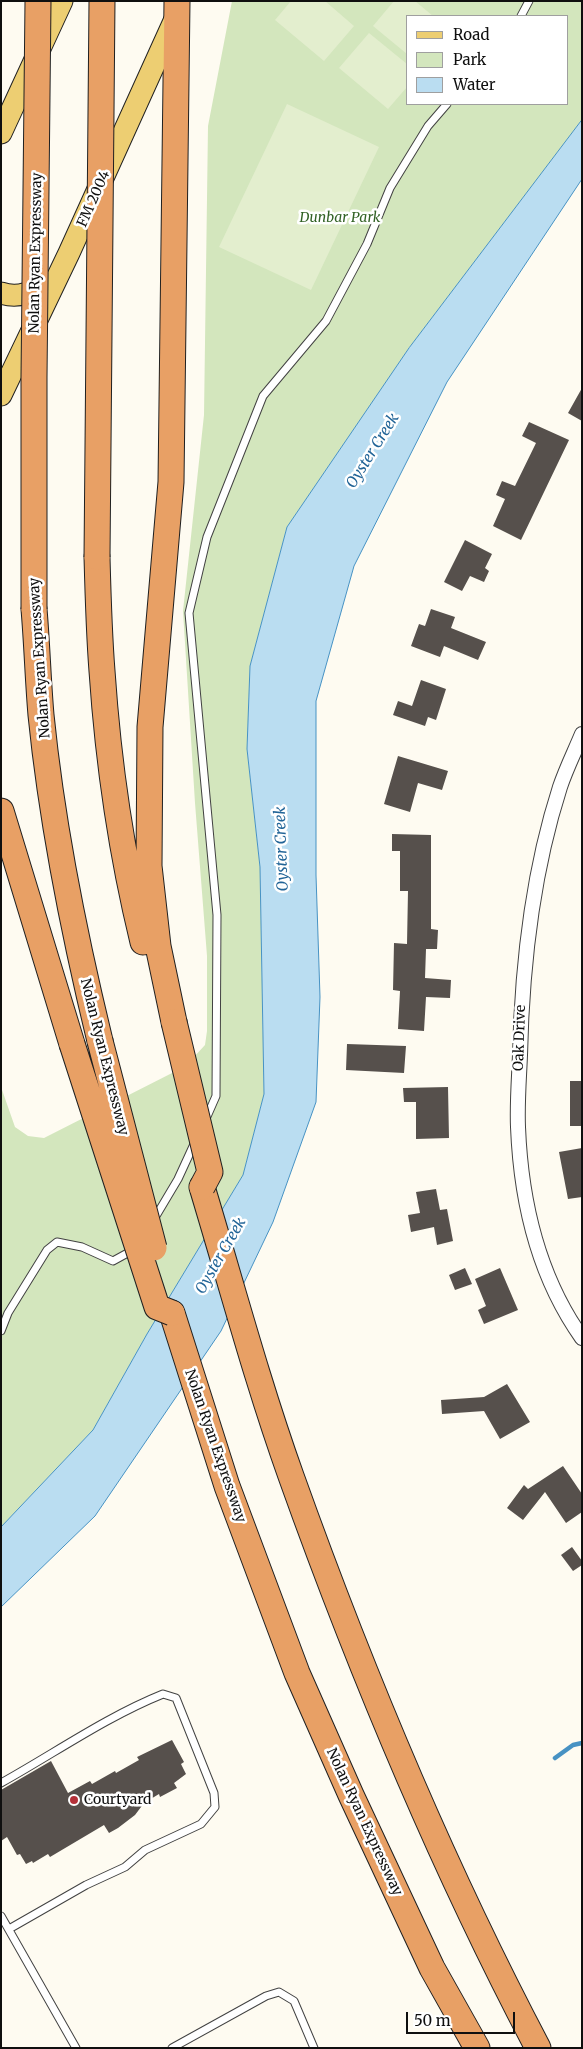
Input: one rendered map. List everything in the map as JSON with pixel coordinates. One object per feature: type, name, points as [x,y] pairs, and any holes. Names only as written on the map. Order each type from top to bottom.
[{"type":"highway","name":"Nolan Ryan Expressway","points":[[38,1],[34,377],[34,609],[41,716],[58,839],[77,948],[172,1314],[213,1443],[297,1673],[351,1795],[443,1991],[477,2048]]},
{"type":"highway","points":[[102,1],[97,557],[102,672],[111,765],[136,912],[210,1172],[202,1187],[275,1429],[354,1646],[405,1770],[459,1892],[538,2048]]},
{"type":"highway","points":[[169,1026],[149,866],[150,727],[170,482],[178,5]]},
{"type":"highway","points":[[1,811],[72,1044],[158,1307],[172,1314]]},
{"type":"highway","points":[[494,1964],[546,2048]]},
{"type":"highway","points":[[443,1991],[466,2048]]},
{"type":"main road","points":[[1,133],[62,1]]},
{"type":"main road","name":"FM 2004","points":[[1,395],[69,253],[178,5]]},
{"type":"main road","points":[[1,293],[22,295],[37,289],[50,281],[69,253]]},
{"type":"street","name":"Oak Drive","points":[[582,734],[561,786],[544,845],[525,947],[518,1125],[520,1169],[532,1228],[554,1293],[582,1338]]},
{"type":"lane","points":[[522,15],[529,1]]},
{"type":"lane","points":[[1,1330],[8,1313],[47,1250],[58,1242],[82,1247],[113,1261],[137,1248],[178,1179],[216,1096],[217,915],[189,612],[207,537],[264,396],[326,321],[367,244],[390,188],[428,126],[446,105]]},
{"type":"lane","points":[[1,1783],[115,1715],[163,1694],[176,1698],[214,1793],[215,1807],[201,1824],[145,1850],[125,1867],[86,1886],[9,1929]]},
{"type":"lane","points":[[1,1916],[76,2048]]},
{"type":"lane","points":[[172,2048],[266,1996],[279,1992],[294,2002],[314,2048]]},
{"type":"green space","name":"Dunbar Park","points":[[232,1],[582,1],[582,120],[409,348],[287,527],[250,666],[247,749],[260,867],[264,1094],[243,1175],[147,1334],[93,1430],[1,1527],[1,1087],[15,1127],[28,1136],[44,1138],[176,1071],[193,1058],[205,1045],[207,1031],[207,956],[183,611],[204,415],[208,126]]},
{"type":"green space","points":[[291,1],[325,1],[354,26],[324,61],[275,20]]},
{"type":"green space","points":[[394,1],[415,1],[432,15],[406,15],[406,53],[373,26]]},
{"type":"green space","points":[[369,33],[406,63],[406,88],[388,109],[339,68]]},
{"type":"green space","points":[[287,104],[379,147],[311,290],[219,247]]},
{"type":"water","name":"Oyster Creek","points":[[582,120],[582,179],[447,382],[354,566],[316,701],[316,875],[320,997],[316,1102],[273,1222],[221,1331],[95,1516],[1,1607],[1,1527],[93,1430],[147,1334],[243,1175],[264,1094],[260,867],[247,749],[250,666],[287,527],[409,348]]},
{"type":"building","points":[[582,388],[582,421],[568,413]]},
{"type":"building","points":[[529,422],[569,440],[521,540],[493,526],[505,499],[496,495],[502,481],[515,486],[536,443],[522,436]]},
{"type":"building","points":[[465,540],[492,554],[485,568],[489,571],[484,582],[470,576],[462,591],[444,582]]},
{"type":"building","points":[[431,609],[455,617],[451,628],[486,642],[478,660],[444,646],[440,657],[411,646],[419,624],[425,626]]},
{"type":"building","points":[[421,680],[446,689],[436,720],[428,717],[425,726],[393,715],[398,701],[412,706]]},
{"type":"building","points":[[398,756],[448,771],[442,790],[418,783],[410,812],[384,804]]},
{"type":"building","points":[[392,834],[431,835],[431,929],[438,930],[437,949],[426,949],[425,978],[451,980],[450,998],[426,997],[424,1031],[398,1029],[400,991],[393,990],[394,943],[407,944],[408,891],[400,891],[400,851],[392,851]]},
{"type":"building","points":[[347,1044],[406,1046],[404,1073],[346,1070]]},
{"type":"building","points":[[570,1081],[582,1081],[582,1126],[570,1126]]},
{"type":"building","points":[[448,1087],[449,1138],[416,1139],[416,1102],[404,1102],[403,1088]]},
{"type":"building","points":[[582,1148],[582,1197],[568,1199],[559,1152]]},
{"type":"building","points":[[436,1189],[440,1210],[447,1209],[453,1241],[437,1245],[434,1227],[411,1232],[408,1215],[420,1213],[416,1192]]},
{"type":"building","points":[[465,1268],[472,1284],[455,1290],[449,1275]]},
{"type":"building","points":[[500,1268],[518,1310],[484,1324],[478,1310],[486,1306],[475,1279]]},
{"type":"building","points":[[507,1384],[530,1422],[500,1439],[484,1411],[442,1414],[441,1400],[484,1397]]},
{"type":"building","points":[[563,1466],[582,1494],[582,1512],[566,1523],[545,1492],[523,1520],[507,1508],[524,1485],[528,1489]]},
{"type":"building","points":[[572,1547],[582,1561],[582,1565],[573,1571],[561,1555]]},
{"type":"building","name":"Courtyard","points":[[172,1740],[184,1762],[181,1764],[186,1774],[174,1783],[177,1788],[160,1797],[159,1794],[144,1803],[135,1815],[118,1828],[109,1833],[104,1825],[50,1857],[48,1854],[33,1863],[32,1861],[26,1864],[20,1854],[17,1855],[7,1837],[1,1841],[1,1790],[51,1761],[68,1793],[90,1781],[92,1784],[115,1771],[116,1773],[139,1760],[137,1757]]},
{"type":"waterway","points":[[555,1758],[573,1745],[582,1743]]},
{"type":"place","name":"Courtyard","points":[[74,1800]]}]
